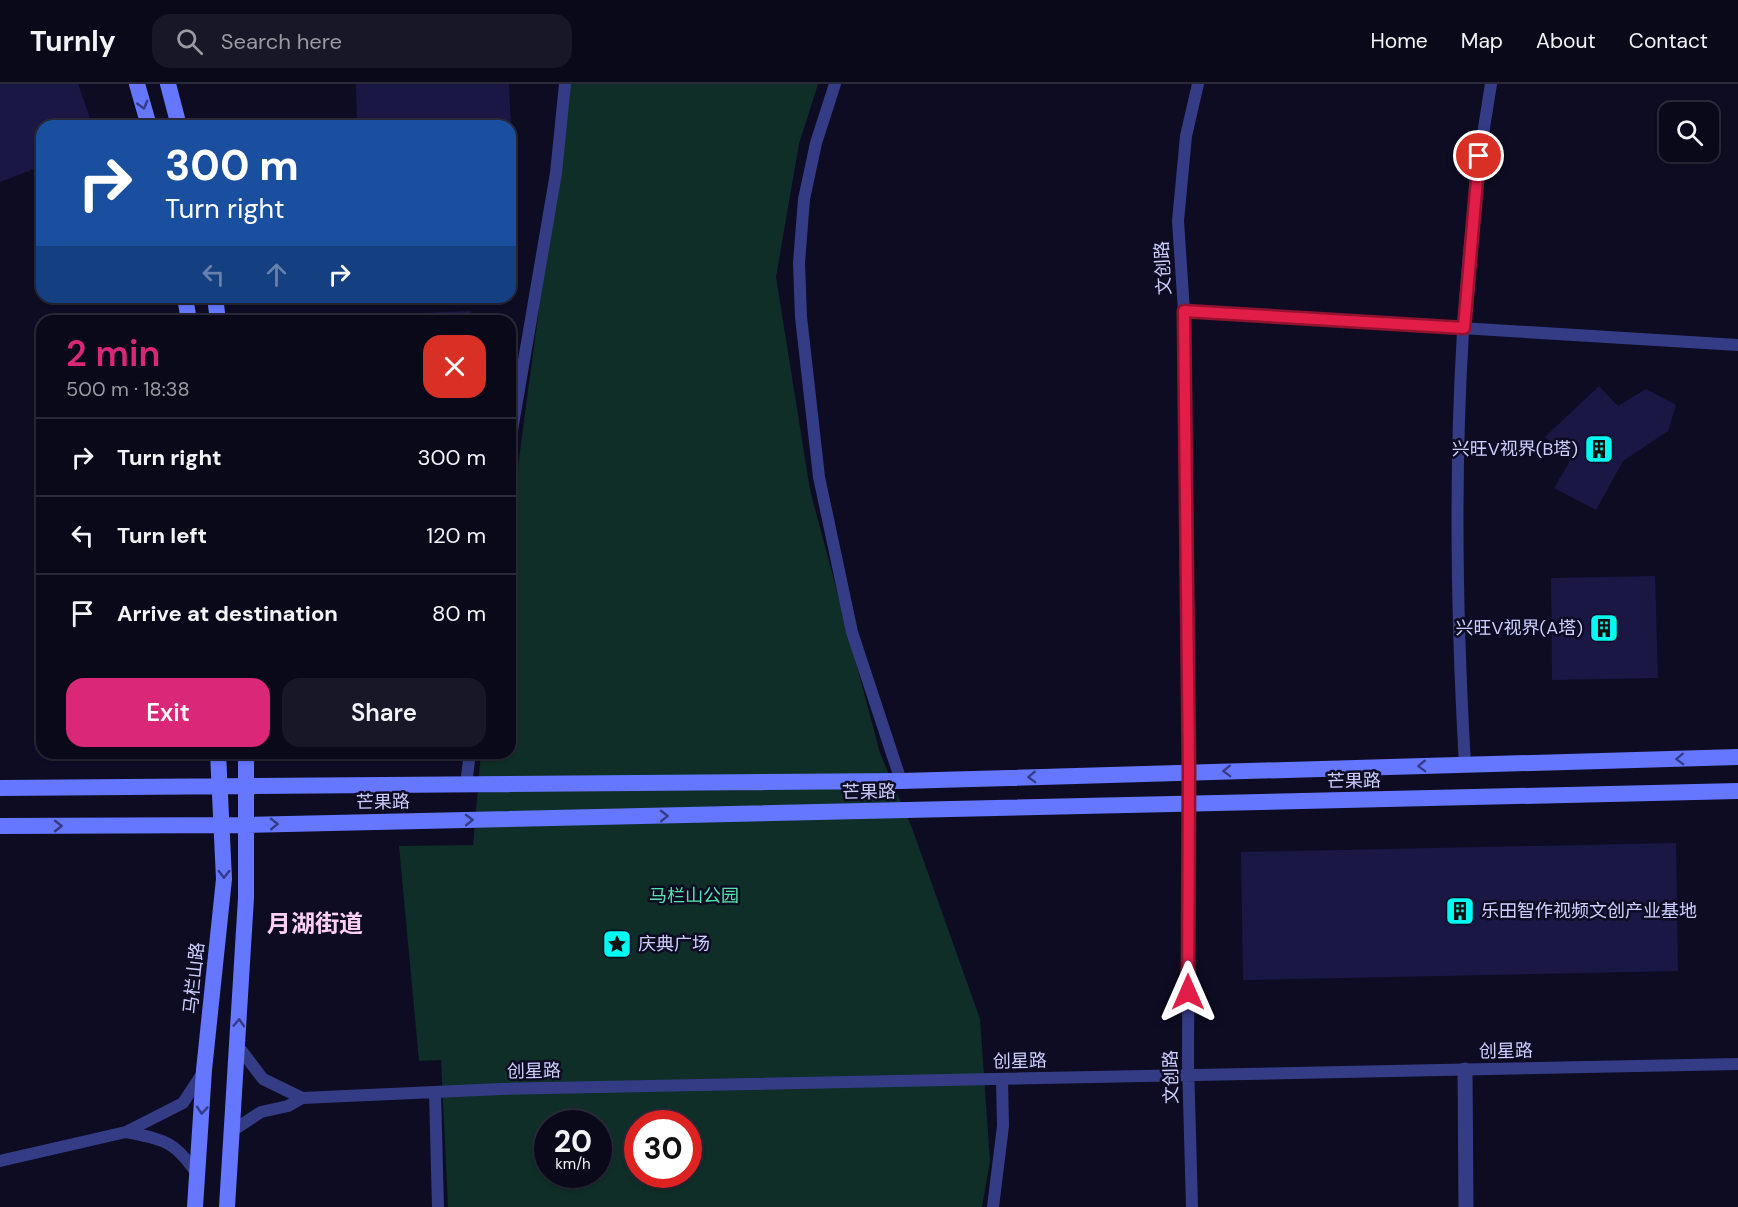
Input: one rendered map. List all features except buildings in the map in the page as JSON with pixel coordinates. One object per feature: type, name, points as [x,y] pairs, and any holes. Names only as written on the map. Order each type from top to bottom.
[{"type":"main road","points":[[137,84],[147,120]]},
{"type":"main road","points":[[168,84],[177,120]]},
{"type":"main road","name":"芒果路","points":[[0,788],[901,780],[1738,757]]},
{"type":"main road","name":"马栏山路","points":[[195,1207],[204,1070],[224,879],[218,759]]},
{"type":"main road","points":[[227,1207],[238,1047],[248,825],[246,759]]},
{"type":"main road","name":"芒果路","points":[[0,826],[248,825],[1738,791]]},
{"type":"street","points":[[516,407],[556,173],[565,84]]},
{"type":"street","points":[[835,84],[816,143],[804,199],[799,263],[801,317],[819,477],[852,632],[901,780]]},
{"type":"street","name":"文创路","points":[[1192,1207],[1189,1076],[1187,805],[1189,772],[1184,311],[1178,221],[1186,136],[1198,84]]},
{"type":"street","points":[[1465,765],[1459,560],[1464,328],[1479,156],[1491,84]]},
{"type":"street","points":[[1184,311],[1738,345]]},
{"type":"street","points":[[466,784],[469,759]]},
{"type":"street","points":[[238,1047],[263,1078],[302,1098]]},
{"type":"street","name":"创星路","points":[[302,1098],[435,1092],[1738,1064]]},
{"type":"street","points":[[0,1161],[126,1132],[183,1103],[204,1070]]},
{"type":"street","points":[[1465,1070],[1466,1207]]},
{"type":"street","points":[[993,1207],[1003,1126],[1002,1079]]},
{"type":"street","points":[[435,1092],[438,1207]]},
{"type":"street","points":[[232,1131],[261,1112],[288,1106],[302,1098]]},
{"type":"street","points":[[126,1132],[162,1140],[179,1149],[197,1174]]},
{"type":"green space","name":"马栏山公园","points":[[569,84],[818,84],[799,144],[776,277],[810,490],[880,753],[912,828],[980,1019],[990,1161],[982,1207],[448,1207],[441,1060],[419,1061],[399,846],[473,845],[480,759],[516,759],[516,481]]},
{"type":"place","name":"兴旺V视界(B塔)","points":[[1599,449]]},
{"type":"place","name":"兴旺V视界(A塔)","points":[[1604,628]]},
{"type":"place","name":"乐田智作视频文创产业基地","points":[[1460,911]]},
{"type":"place","name":"庆典广场","points":[[617,944]]},
{"type":"district","name":"月湖街道","points":[[315,923]]},
{"type":"route","points":[[1188,992],[1187,805],[1189,772],[1184,311],[1464,328],[1479,156]]}]
